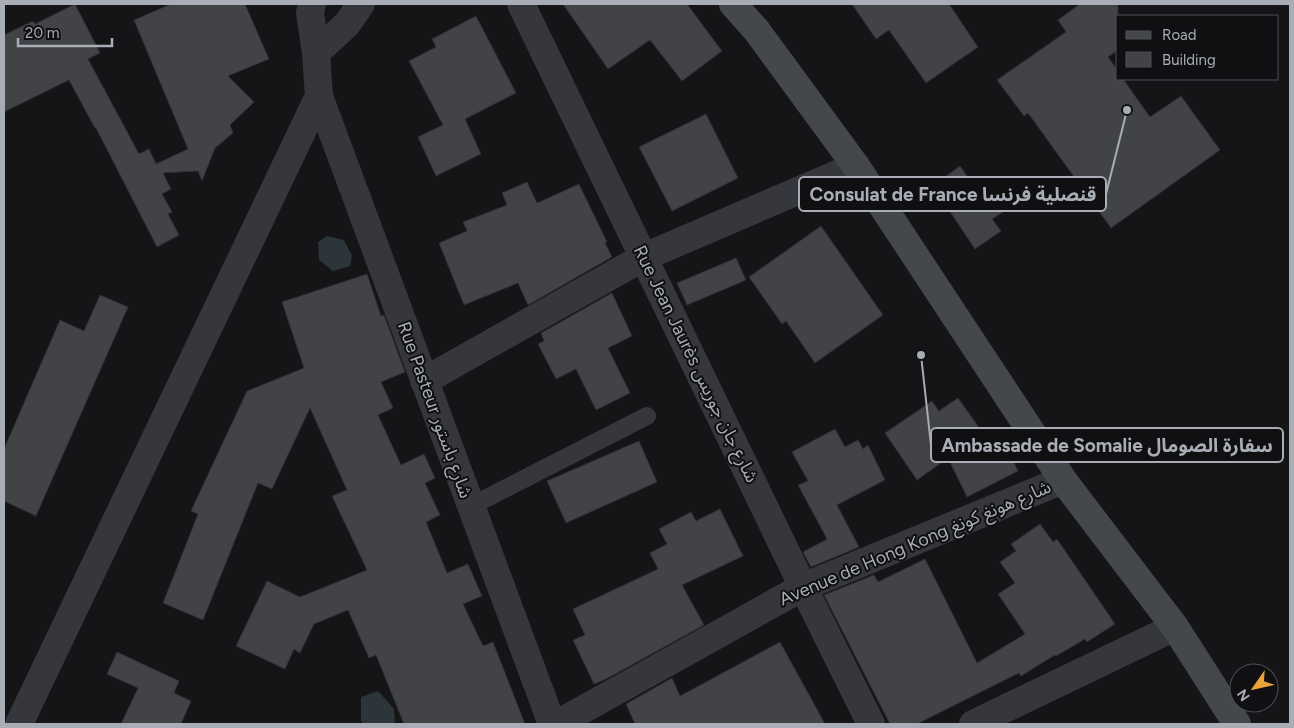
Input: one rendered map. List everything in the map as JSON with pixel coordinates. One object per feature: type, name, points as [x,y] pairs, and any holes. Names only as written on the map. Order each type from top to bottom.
[{"type":"street","points":[[18,724],[319,96],[316,52],[310,14],[312,4]]},
{"type":"street","points":[[316,52],[347,24],[361,4]]},
{"type":"street","name":"Rue Jean Jaurès شارع جان جوريس","points":[[521,4],[871,724]]},
{"type":"street","points":[[734,4],[757,31],[856,166],[1063,480],[1175,627],[1237,724]]},
{"type":"street","points":[[749,4],[757,31]]},
{"type":"street","name":"Rue Pasteur شارع باستور","points":[[319,96],[552,724]]},
{"type":"street","points":[[424,381],[644,257],[856,166]]},
{"type":"street","name":"Avenue de Hong Kong شارع هونغ كونغ","points":[[556,724],[803,587],[1063,480]]},
{"type":"street","points":[[974,724],[1175,627]]},
{"type":"lane","points":[[471,506],[647,416]]},
{"type":"shaded area","points":[[327,236],[344,240],[352,256],[350,266],[333,271],[319,260],[318,242]]},
{"type":"shaded area","points":[[378,691],[394,709],[395,724],[364,724],[361,721],[361,697]]},
{"type":"building","points":[[75,4],[100,53],[88,59],[139,154],[149,149],[156,164],[188,149],[134,20],[171,4],[245,4],[269,59],[228,76],[254,102],[230,125],[233,133],[215,148],[202,181],[198,171],[163,173],[171,189],[162,194],[172,212],[168,214],[179,235],[157,247],[96,128],[69,80],[4,112],[4,35],[33,21],[35,24]]},
{"type":"building","points":[[563,4],[687,4],[722,51],[682,81],[650,40],[608,69]]},
{"type":"building","points":[[852,4],[949,4],[978,47],[926,83],[889,30],[876,39]]},
{"type":"building","points":[[1080,4],[1118,4],[1118,15],[1116,15],[1116,51],[1108,57],[1116,68],[1116,80],[1124,80],[1150,117],[1181,96],[1220,150],[1111,228],[1028,113],[1024,116],[997,80],[1066,32],[1058,20]]},
{"type":"building","points":[[476,16],[516,93],[465,119],[481,154],[436,176],[418,137],[443,125],[409,61],[436,47],[432,39]]},
{"type":"building","points":[[706,114],[738,178],[672,211],[639,147]]},
{"type":"building","points":[[960,166],[974,186],[982,181],[1003,212],[992,219],[1001,231],[975,249],[933,186]]},
{"type":"building","points":[[527,182],[537,203],[579,184],[607,242],[605,243],[612,257],[528,305],[518,283],[464,305],[439,243],[467,231],[463,222],[507,205],[502,193]]},
{"type":"building","points":[[821,226],[883,315],[815,363],[786,321],[782,324],[749,277]]},
{"type":"building","points":[[736,258],[746,280],[687,305],[677,283]]},
{"type":"building","points":[[367,274],[381,316],[384,315],[405,372],[381,382],[393,408],[378,415],[401,465],[424,454],[435,478],[425,483],[440,515],[426,522],[447,573],[468,564],[482,596],[463,604],[483,646],[493,642],[525,724],[404,724],[376,655],[369,658],[348,610],[314,624],[300,653],[294,649],[285,669],[236,646],[267,581],[300,597],[367,570],[332,496],[347,490],[310,408],[272,489],[258,483],[203,620],[163,603],[198,514],[191,511],[247,391],[304,368],[282,302]]},
{"type":"building","points":[[612,293],[632,336],[608,348],[630,393],[596,410],[576,369],[556,379],[538,344],[544,341],[541,333]]},
{"type":"building","points":[[100,295],[128,307],[36,516],[4,501],[4,449],[60,320],[84,331]]},
{"type":"building","points":[[958,398],[998,454],[1008,450],[1018,471],[967,497],[948,458],[917,480],[885,433],[932,401],[939,411]]},
{"type":"building","points":[[835,429],[845,447],[858,440],[863,449],[868,445],[885,480],[837,505],[859,547],[811,567],[803,552],[827,539],[798,485],[808,481],[792,452]]},
{"type":"building","points":[[639,441],[657,482],[566,523],[547,481]]},
{"type":"building","points":[[720,509],[743,556],[682,585],[704,625],[594,684],[573,640],[585,635],[573,609],[658,569],[650,553],[667,544],[659,529],[691,512],[696,521]]},
{"type":"building","points":[[1040,524],[1053,542],[1057,539],[1115,624],[1087,642],[1085,639],[1021,676],[1019,673],[917,724],[890,724],[824,595],[874,575],[878,582],[925,559],[977,663],[1025,634],[998,594],[1015,583],[1000,562],[1016,551],[1011,544]]},
{"type":"building","points":[[780,642],[825,724],[635,724],[626,704],[672,678],[680,696]]},
{"type":"building","points":[[117,652],[179,681],[174,693],[191,701],[181,724],[121,724],[138,688],[107,674]]},
{"type":"place","name":"Consulat de France قنصلية فرنسا","points":[[1127,110]]},
{"type":"place","name":"Ambassade de Somalie سفارة الصومال","points":[[921,355]]}]
